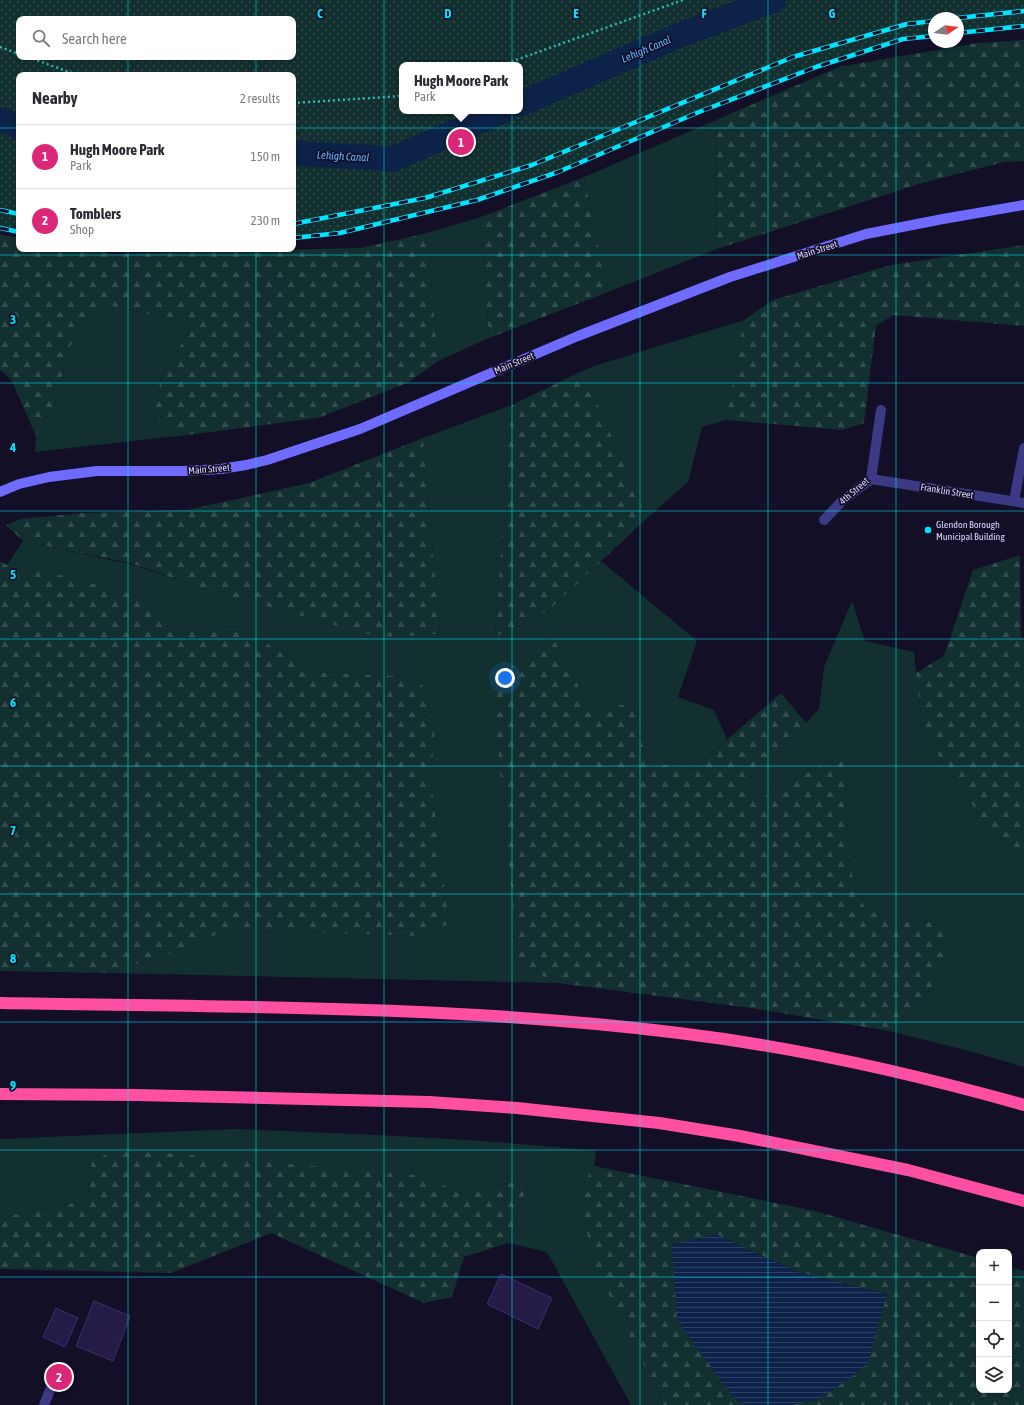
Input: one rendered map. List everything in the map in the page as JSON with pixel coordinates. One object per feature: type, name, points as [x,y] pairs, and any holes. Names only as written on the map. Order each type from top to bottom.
[{"type":"highway","points":[[0,1003],[385,1010],[473,1014],[599,1025],[678,1033],[818,1055],[943,1083],[1024,1105]]},
{"type":"highway","points":[[0,1094],[144,1095],[429,1102],[517,1108],[659,1123],[740,1136],[908,1170],[1024,1201]]},
{"type":"main road","name":"Main Street","points":[[0,492],[19,484],[49,477],[97,471],[184,471],[221,469],[267,460],[360,429],[578,336],[730,278],[866,234],[943,218],[1024,205]]},
{"type":"street","name":"4th Street","points":[[824,520],[840,502],[871,478],[881,410]]},
{"type":"street","points":[[1019,502],[1024,448]]},
{"type":"street","name":"Franklin Street","points":[[871,478],[1019,502]]},
{"type":"street","points":[[44,1405],[56,1375]]},
{"type":"path","points":[[510,62],[683,0]]},
{"type":"path","points":[[0,47],[16,53]]},
{"type":"path","points":[[36,60],[69,72]]},
{"type":"path","points":[[296,103],[399,96]]},
{"type":"green space","points":[[0,0],[1024,0],[1024,26],[964,32],[964,12],[928,12],[928,37],[903,39],[816,67],[699,112],[558,172],[477,200],[340,233],[296,238],[296,72],[16,72],[16,231],[0,228]]},
{"type":"green space","points":[[1024,40],[1024,161],[1004,162],[922,183],[717,249],[716,120],[839,67],[948,48],[964,48],[964,45]]},
{"type":"green space","points":[[716,120],[717,249],[608,292],[584,177]]},
{"type":"green space","points":[[584,177],[608,292],[489,338],[481,217]]},
{"type":"green space","points":[[481,217],[489,338],[438,361],[427,233]]},
{"type":"green space","points":[[427,233],[438,361],[407,383],[318,418],[187,435],[153,420],[161,377],[194,324],[104,304],[68,349],[55,404],[36,436],[11,379],[0,370],[0,234],[16,237],[16,252],[102,252],[113,254],[296,252],[296,250],[361,248]]},
{"type":"green space","points":[[1024,245],[1024,326],[893,315],[876,326],[864,423],[842,430],[726,420],[744,320],[773,300],[891,265]]},
{"type":"green space","points":[[104,304],[194,324],[161,377],[153,420],[187,435],[35,452],[36,436],[55,404],[68,349]]},
{"type":"green space","points":[[744,320],[726,420],[702,427],[688,482],[647,518],[595,398],[576,374],[594,366]]},
{"type":"green space","points":[[576,374],[595,398],[647,518],[547,612],[495,637],[512,405]]},
{"type":"green space","points":[[512,405],[495,637],[547,612],[601,561],[697,641],[678,697],[714,710],[727,739],[692,770],[644,761],[637,702],[591,710],[552,635],[518,963],[557,983],[107,973],[171,953],[228,930],[418,936],[449,924],[431,780],[435,727],[420,677],[315,672],[247,632],[170,629],[140,596],[7,565],[23,541],[130,564],[201,588],[440,634],[423,438]]},
{"type":"green space","points":[[423,438],[440,634],[378,637],[201,588],[130,563],[23,541],[6,525],[21,519],[82,513],[187,510],[309,483]]},
{"type":"green space","points":[[1020,555],[1021,637],[1024,638],[1024,865],[985,823],[923,733],[916,673],[944,656],[973,570]]},
{"type":"green space","points":[[0,561],[7,565],[34,568],[140,596],[170,629],[247,632],[315,672],[420,677],[435,727],[431,780],[449,924],[418,936],[228,930],[171,953],[107,973],[0,971]]},
{"type":"green space","points":[[852,601],[865,641],[914,652],[923,733],[985,823],[1024,865],[1024,1067],[977,1053],[889,1031],[931,989],[948,921],[899,922],[865,909],[852,874],[845,800],[850,749],[755,802],[746,786],[819,709],[824,667]]},
{"type":"green space","points":[[552,635],[591,710],[637,702],[645,761],[692,770],[781,693],[806,723],[747,786],[755,802],[850,749],[845,800],[852,874],[865,909],[899,922],[948,921],[947,952],[931,989],[889,1031],[751,1008],[557,983],[518,963],[492,682]]},
{"type":"green space","points":[[235,1129],[461,1140],[596,1151],[594,1166],[579,1190],[663,1405],[631,1405],[547,1252],[508,1243],[529,1179],[458,1193],[427,1176],[91,1162],[88,1200],[9,1216],[0,1226],[0,1139]]},
{"type":"green space","points":[[118,1149],[427,1176],[458,1193],[529,1179],[508,1243],[464,1257],[452,1297],[424,1303],[271,1233],[171,1273],[0,1269],[0,1226],[9,1216],[88,1200],[91,1162]]},
{"type":"green space","points":[[594,1166],[815,1211],[976,1257],[976,1393],[1012,1393],[1012,1268],[1024,1271],[1024,1405],[790,1405],[816,1400],[887,1294],[797,1272],[716,1234],[733,1397],[747,1405],[663,1405],[659,1394],[593,1263],[579,1190]]},
{"type":"water","points":[[716,1234],[797,1272],[887,1294],[868,1363],[848,1380],[816,1400],[790,1405],[747,1405],[733,1397],[677,1320],[672,1245]]},
{"type":"building","points":[[501,1274],[552,1298],[538,1329],[487,1304]]},
{"type":"building","points":[[94,1301],[130,1316],[113,1361],[76,1346]]},
{"type":"building","points":[[56,1308],[78,1318],[65,1347],[43,1337]]},
{"type":"waterway","name":"Lehigh Canal","points":[[523,103],[680,35],[774,0]]},
{"type":"waterway","name":"Lehigh Canal","points":[[296,153],[393,159],[496,114]]},
{"type":"waterway","name":"Lehigh Canal","points":[[0,119],[16,125]]},
{"type":"railway","points":[[964,17],[1024,11]]},
{"type":"railway","points":[[296,223],[425,198],[532,165],[793,57],[907,24],[928,22]]},
{"type":"railway","points":[[964,32],[1024,26]]},
{"type":"railway","points":[[296,238],[340,233],[477,200],[558,172],[699,112],[816,67],[903,39],[928,37]]},
{"type":"railway","points":[[0,210],[16,213]]},
{"type":"railway","points":[[0,228],[16,231]]},
{"type":"place","name":"Hugh Moore Park","points":[[461,142]]},
{"type":"place","name":"Glendon Borough Municipal Building","points":[[928,530]]},
{"type":"place","name":"Tomblers","points":[[59,1377]]}]
